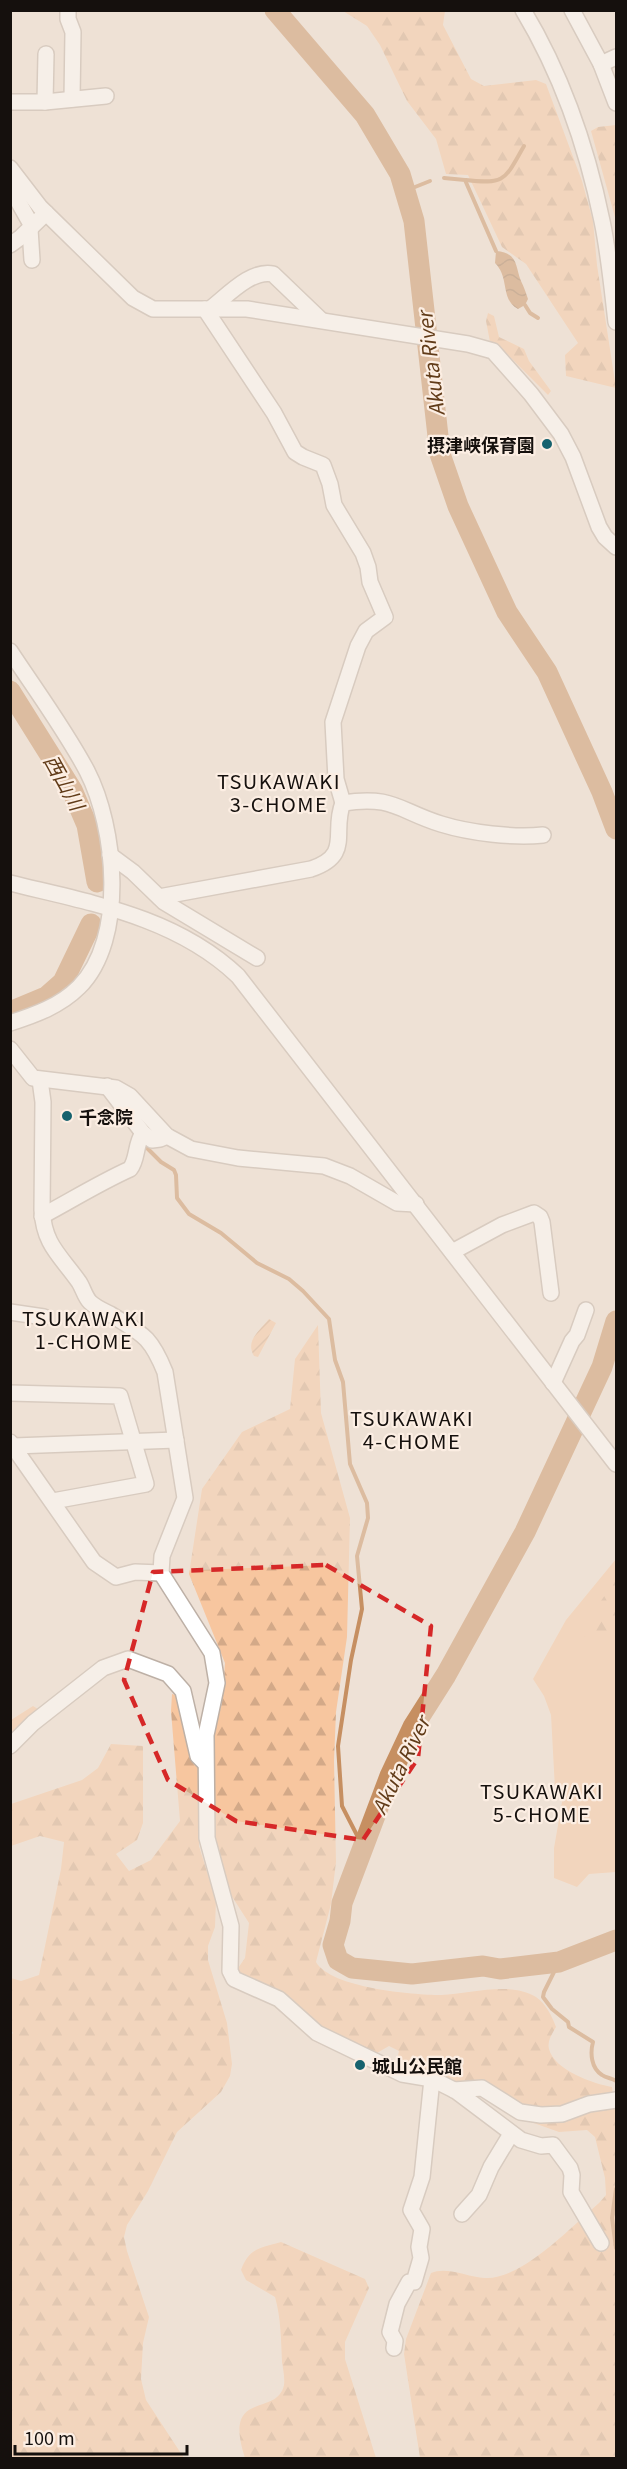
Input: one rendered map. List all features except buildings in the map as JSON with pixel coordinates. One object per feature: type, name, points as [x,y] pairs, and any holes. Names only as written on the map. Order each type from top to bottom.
[{"type":"street","points":[[68,10],[68,19],[73,32],[72,99]]},
{"type":"street","points":[[524,10],[553,66],[579,134],[602,223],[616,322]]},
{"type":"street","points":[[574,11],[601,64],[616,103]]},
{"type":"street","points":[[45,102],[46,54]]},
{"type":"street","points":[[601,64],[616,57]]},
{"type":"street","points":[[10,102],[45,102],[106,96]]},
{"type":"street","points":[[11,170],[46,213],[133,298],[153,309],[247,309],[404,333],[468,344],[493,351],[531,394],[561,434],[573,457],[599,527],[605,537],[616,547]]},
{"type":"street","points":[[10,187],[31,228],[33,260]]},
{"type":"street","points":[[10,245],[46,213]]},
{"type":"street","points":[[207,309],[253,276],[264,272],[273,274],[321,320]]},
{"type":"street","points":[[159,897],[311,869],[327,863],[339,842],[339,818],[343,803],[336,779],[333,722],[358,646],[366,631],[385,617],[370,582],[363,553],[334,506],[330,484],[323,465],[295,452],[274,413],[207,309]]},
{"type":"street","points":[[10,651],[87,771],[101,805],[110,855],[112,908],[104,944],[86,980],[72,994],[51,1007],[10,1023]]},
{"type":"street","points":[[343,803],[378,800],[449,826],[516,836],[543,835]]},
{"type":"street","points":[[110,855],[133,872],[159,897],[191,919],[258,958]]},
{"type":"street","points":[[10,883],[112,908],[185,937],[213,954],[238,976],[416,1203],[554,1385],[613,1453]]},
{"type":"street","points":[[10,1049],[28,1074],[40,1080],[116,1088],[130,1096],[167,1136],[191,1149],[324,1166],[350,1176],[397,1203],[416,1203]]},
{"type":"street","points":[[40,1080],[43,1102],[42,1216],[43,1227],[51,1246],[80,1283],[90,1302],[133,1326],[144,1335],[158,1354],[165,1372],[185,1498],[162,1556],[161,1573],[215,1660],[217,1692],[206,1735],[207,1838],[231,1926],[230,1971],[234,1979],[279,1999],[317,2033],[402,2074],[432,2079],[454,2090],[521,2140],[541,2146],[553,2145],[572,2175],[571,2192],[601,2243]]},
{"type":"street","points":[[107,1086],[140,1136],[152,1140],[167,1136]]},
{"type":"street","points":[[42,1216],[93,1186],[130,1169],[134,1164],[140,1136]]},
{"type":"street","points":[[452,1252],[502,1225],[534,1213],[540,1217],[542,1222],[551,1293]]},
{"type":"street","points":[[554,1385],[586,1310]]},
{"type":"street","points":[[10,1312],[44,1317]]},
{"type":"street","points":[[10,1393],[120,1396],[146,1484],[53,1501]]},
{"type":"street","points":[[12,1445],[176,1440]]},
{"type":"street","points":[[12,1445],[94,1562],[116,1577],[135,1572],[161,1573]]},
{"type":"street","points":[[10,1746],[33,1723],[103,1668],[128,1659],[168,1674],[183,1691],[198,1756],[207,1765]]},
{"type":"street","points":[[394,2348],[395,2341],[390,2332],[397,2304],[409,2282],[414,2282],[421,2258],[419,2247],[422,2229],[411,2210],[422,2176],[432,2079]]},
{"type":"street","points":[[454,2090],[482,2088],[520,2112],[541,2115],[562,2114],[589,2104],[616,2100]]},
{"type":"street","points":[[462,2214],[479,2195],[491,2167],[511,2134]]},
{"type":"highlighted area","points":[[326,1565],[431,1626],[418,1758],[363,1840],[236,1821],[168,1780],[124,1680],[153,1572]]},
{"type":"green space","points":[[343,11],[445,11],[443,25],[471,79],[484,86],[536,80],[546,84],[582,181],[593,221],[597,265],[616,388],[566,376],[565,355],[578,343],[526,264],[502,247],[468,175],[446,174],[436,139],[407,101],[380,45],[367,26]]},
{"type":"green space","points":[[616,125],[616,221],[591,131],[598,127]]},
{"type":"green space","points":[[488,313],[494,316],[499,337],[524,349],[529,361],[551,391],[548,395],[508,355],[490,342],[486,321]]},
{"type":"green space","points":[[269,1319],[276,1323],[258,1357],[254,1356],[252,1341]]},
{"type":"green space","points":[[318,1325],[321,1413],[350,1518],[347,1637],[336,1712],[334,1761],[336,1862],[331,1904],[316,1962],[325,1971],[355,1984],[412,1994],[441,1995],[502,1989],[526,1992],[543,2003],[556,2027],[549,2043],[552,2057],[576,2075],[612,2087],[613,2094],[556,2109],[527,2106],[396,2065],[399,2051],[389,2046],[377,2053],[321,2030],[237,1976],[236,1971],[245,1958],[249,1923],[231,1895],[213,1837],[213,1735],[222,1703],[225,1663],[189,1574],[202,1489],[242,1432],[290,1409],[295,1359]]},
{"type":"green space","points":[[616,1559],[616,1872],[589,1874],[577,1887],[554,1878],[554,1848],[562,1802],[555,1789],[551,1715],[544,1696],[533,1679],[566,1620]]},
{"type":"green space","points":[[616,1579],[616,1628],[610,1634],[583,1637],[583,1627]]},
{"type":"green space","points":[[172,1694],[178,1696],[193,1760],[199,1769],[199,1846],[216,1901],[215,1927],[208,1946],[208,1960],[227,2023],[232,2064],[230,2076],[221,2092],[177,2132],[148,2191],[127,2225],[124,2237],[149,2317],[143,2343],[141,2379],[146,2400],[184,2458],[11,2458],[10,2036],[13,2033],[10,2028],[11,1978],[21,1981],[39,1975],[61,1869],[64,1842],[40,1836],[11,1846],[11,1804],[82,1780],[98,1768],[111,1744],[143,1746],[143,1823],[137,1840],[116,1854],[129,1871],[151,1860],[180,1821],[171,1711]]},
{"type":"green space","points":[[33,1706],[38,1709],[11,1732],[11,1720]]},
{"type":"green space","points":[[616,2103],[616,2458],[420,2458],[404,2354],[406,2339],[431,2273],[450,2271],[485,2278],[515,2270],[546,2250],[599,2203],[606,2195],[605,2178],[595,2137],[587,2130],[559,2132],[528,2121]]},
{"type":"green space","points":[[281,2242],[365,2279],[369,2288],[345,2342],[345,2359],[376,2458],[245,2458],[240,2436],[240,2422],[245,2413],[279,2395],[284,2379],[280,2321],[275,2297],[246,2280],[241,2270],[248,2257],[256,2250]]},
{"type":"water","points":[[496,251],[509,255],[515,262],[528,299],[525,305],[518,309],[509,300],[500,269],[495,263]]},
{"type":"waterway","name":"Akuta River","points":[[275,10],[365,115],[400,174],[414,221],[440,454],[458,506],[507,612],[547,672],[602,792],[616,829]]},
{"type":"waterway","points":[[466,180],[489,181],[503,177],[513,166],[524,146]]},
{"type":"waterway","points":[[444,178],[465,180],[496,251]]},
{"type":"waterway","points":[[405,191],[430,181]]},
{"type":"waterway","points":[[525,305],[530,313],[538,318]]},
{"type":"waterway","name":"西山川","points":[[10,691],[72,790],[87,825],[97,882]]},
{"type":"waterway","name":"西山川","points":[[10,1012],[46,997],[63,982],[91,924]]},
{"type":"waterway","points":[[143,1144],[161,1162],[174,1170],[177,1198],[189,1214],[221,1233],[257,1263],[289,1279],[329,1319],[335,1360],[343,1382],[350,1464],[367,1503],[368,1518],[357,1556],[362,1609],[351,1660],[338,1746],[342,1806],[363,1847]]},
{"type":"waterway","name":"Akuta River","points":[[616,1321],[602,1367],[525,1532],[446,1675],[413,1727],[390,1776],[342,1903],[340,1921],[333,1945],[338,1960],[352,1968],[412,1974],[483,1966],[500,1969],[559,1962],[616,1940]]},
{"type":"waterway","points":[[559,1962],[543,1997],[552,2009],[568,2022],[569,2027],[593,2042],[592,2055],[598,2072],[616,2081]]},
{"type":"waterway","points":[[616,2189],[612,2218],[616,2248]]},
{"type":"place","name":"摂津峡保育園","points":[[547,444]]},
{"type":"place","name":"千念院","points":[[67,1116]]},
{"type":"place","name":"城山公民館","points":[[360,2065]]},
{"type":"district","name":"TSUKAWAKI 3-CHOME","points":[[279,792]]},
{"type":"district","name":"TSUKAWAKI 1-CHOME","points":[[84,1328]]},
{"type":"district","name":"TSUKAWAKI 4-CHOME","points":[[412,1428]]},
{"type":"district","name":"TSUKAWAKI 5-CHOME","points":[[542,1802]]}]
